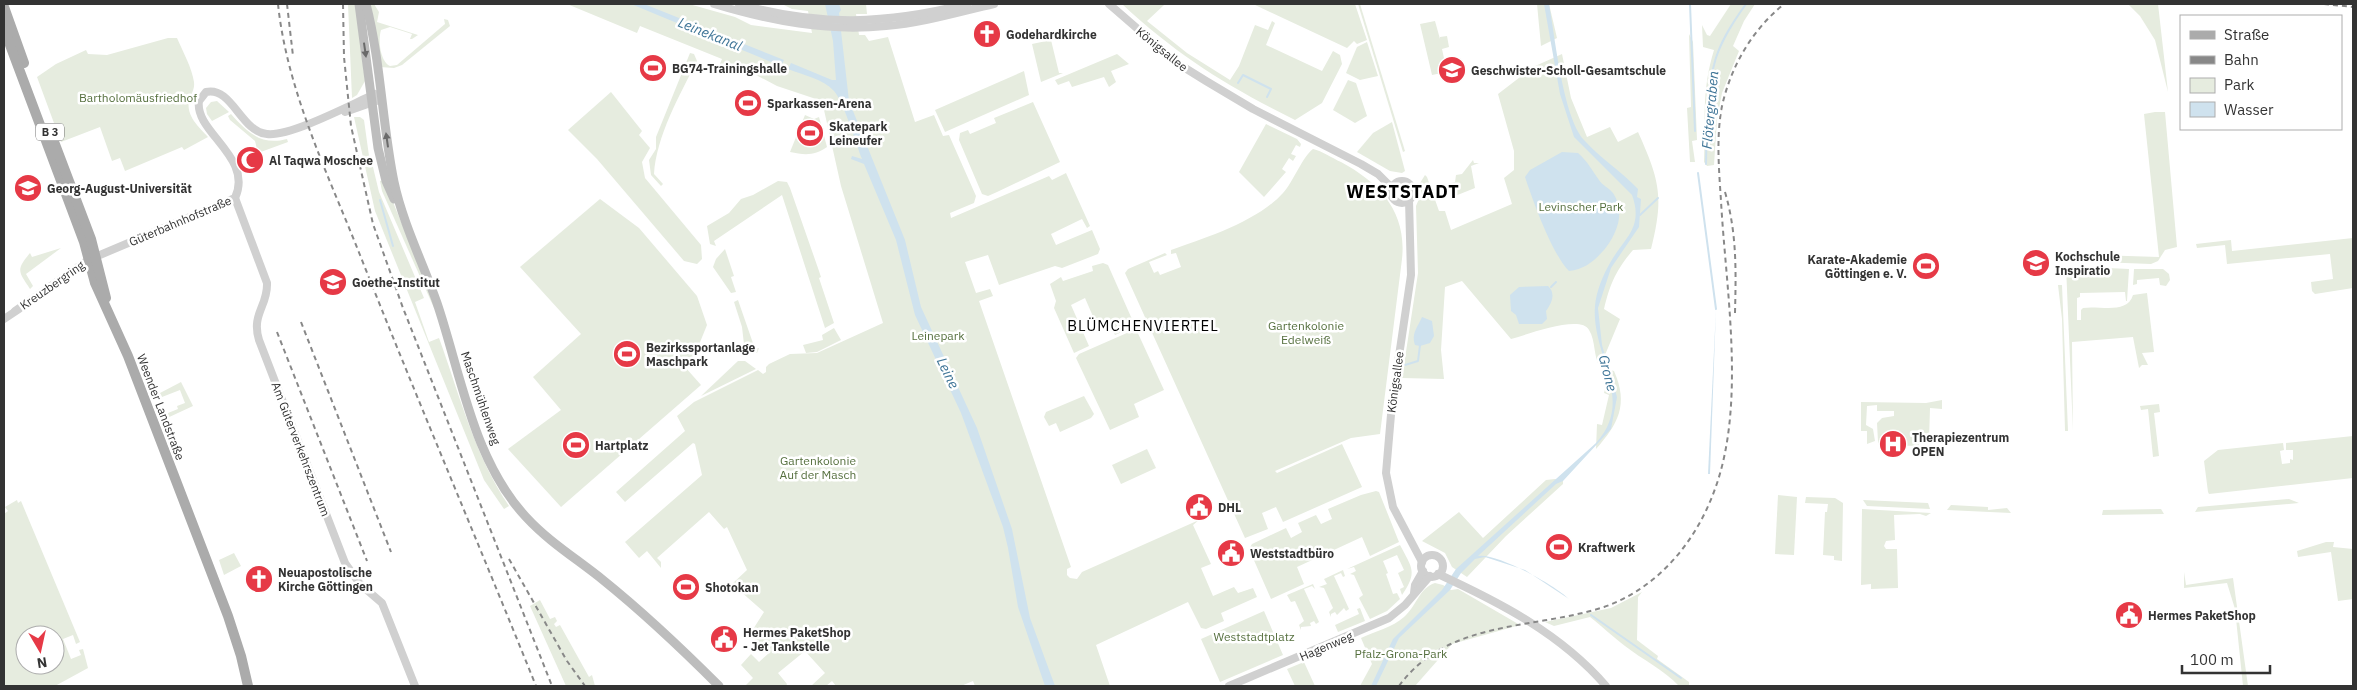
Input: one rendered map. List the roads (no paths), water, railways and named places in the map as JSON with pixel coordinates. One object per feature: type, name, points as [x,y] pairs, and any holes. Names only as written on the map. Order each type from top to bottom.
[{"type":"main road","name":"Maschmühlenweg","points":[[359,4],[382,165],[391,194],[400,208]]},
{"type":"main road","name":"Maschmühlenweg","points":[[366,4],[390,162],[400,208],[440,313],[479,437],[506,490],[526,516],[560,549],[612,588],[685,652],[719,686]]},
{"type":"main road","name":"Weender Landstraße","points":[[4,7],[91,239],[91,260]]},
{"type":"main road","name":"Weender Landstraße","points":[[4,29],[91,260],[100,296],[105,302],[192,522],[197,528],[212,565],[211,569],[239,648],[248,686]]},
{"type":"street","points":[[714,4],[778,20],[863,24],[914,22],[994,4]]},
{"type":"street","points":[[740,4],[808,22]]},
{"type":"street","points":[[863,24],[968,4]]},
{"type":"street","name":"Königsallee","points":[[1109,4],[1178,63],[1206,81],[1378,174],[1398,182],[1406,182],[1411,186],[1413,194],[1409,200],[1408,222],[1411,274],[1392,403],[1386,461],[1388,487],[1393,507],[1422,562],[1423,572],[1441,574],[1462,584],[1561,642],[1582,660],[1606,686]]},
{"type":"street","name":"Güterbahnhofstraße","points":[[91,260],[235,198],[239,186],[234,164],[219,138],[199,113],[198,101],[206,92],[220,94],[250,126],[267,134],[284,132],[372,100]]},
{"type":"street","points":[[372,100],[381,95]]},
{"type":"street","name":"Königsallee","points":[[1378,174],[1392,188],[1392,196],[1400,202],[1408,222]]},
{"type":"street","points":[[1392,188],[1398,182]]},
{"type":"street","name":"Am Güterverkehrszentrum","points":[[235,198],[267,283],[267,294],[256,320],[259,340],[345,563],[360,584],[382,603],[415,686]]},
{"type":"street","points":[[1400,202],[1409,200]]},
{"type":"street","name":"Kreuzbergring","points":[[4,319],[91,260]]},
{"type":"street","name":"Königsallee","points":[[1409,539],[1428,556],[1438,556],[1441,574]]},
{"type":"street","points":[[1422,562],[1428,556]]},
{"type":"street","name":"Hagenweg","points":[[1414,593],[1415,585],[1423,572]]},
{"type":"street","name":"Hagenweg","points":[[1229,686],[1389,618],[1405,605],[1414,593],[1441,574]]},
{"type":"water","name":"Leinekanal","points":[[631,4],[644,4],[784,60],[781,66]]},
{"type":"water","name":"Leine","points":[[825,4],[839,4],[849,101],[905,240],[921,307],[977,428],[1012,529],[1030,618],[1055,686],[1045,686],[1018,607],[1003,527],[961,413],[915,315],[896,240],[864,164],[851,159],[852,156],[862,159],[842,104],[834,91],[824,83],[788,69],[791,63],[836,80],[833,41]]},
{"type":"water","name":"Grone","points":[[1544,4],[1549,4],[1565,96],[1577,129],[1590,147],[1638,189],[1637,197],[1641,199],[1639,227],[1611,268],[1598,308],[1602,345],[1617,397],[1611,429],[1563,481],[1556,484],[1478,556],[1486,556],[1497,559],[1519,568],[1485,557],[1475,559],[1461,573],[1450,590],[1399,638],[1376,686],[1371,686],[1393,639],[1442,590],[1456,569],[1596,443],[1607,427],[1612,410],[1612,394],[1599,342],[1595,306],[1598,289],[1605,273],[1615,254],[1631,232],[1636,216],[1635,206],[1632,195],[1574,137],[1560,94]]},
{"type":"water","points":[[1562,152],[1578,153],[1600,182],[1613,193],[1619,208],[1616,230],[1604,250],[1580,269],[1569,271],[1556,253],[1538,213],[1525,177],[1530,170]]},
{"type":"water","points":[[1548,286],[1552,295],[1550,305],[1546,311],[1547,319],[1542,324],[1519,324],[1516,315],[1511,311],[1510,295],[1519,287]]},
{"type":"water","points":[[1716,309],[1710,474],[1708,474]]},
{"type":"water","points":[[1422,317],[1432,321],[1434,336],[1430,343],[1420,346],[1415,345],[1414,337]]},
{"type":"water","points":[[1533,575],[1562,593],[1569,599]]},
{"type":"waterway","points":[[1690,4],[1695,131]]},
{"type":"waterway","name":"Flötergraben","points":[[1706,164],[1708,102],[1711,77],[1716,57],[1723,41],[1731,25],[1746,4]]},
{"type":"waterway","points":[[1238,83],[1243,75],[1271,89],[1267,97]]},
{"type":"waterway","points":[[1698,173],[1716,309]]},
{"type":"waterway","name":"Flötergraben","points":[[1640,215],[1658,198]]},
{"type":"waterway","points":[[380,200],[393,246]]},
{"type":"waterway","points":[[1551,287],[1556,282]]},
{"type":"waterway","points":[[1405,365],[1418,361],[1420,345]]},
{"type":"waterway","points":[[1591,615],[1681,678]]},
{"type":"railway","points":[[278,4],[290,69],[310,132],[536,686]]},
{"type":"railway","points":[[287,4],[293,56]]},
{"type":"railway","points":[[343,4],[344,57],[351,126],[373,224],[403,308],[552,686]]},
{"type":"railway","points":[[1399,686],[1419,664],[1442,649],[1467,638],[1493,630],[1577,614],[1604,607],[1623,599],[1641,588],[1673,561],[1697,527],[1715,489],[1724,456],[1730,421],[1731,347],[1718,153],[1722,106],[1731,77],[1744,50],[1762,25],[1784,4]]},
{"type":"railway","points":[[2324,4],[2353,7]]},
{"type":"railway","points":[[1725,192],[1734,237],[1735,313]]},
{"type":"railway","points":[[301,322],[391,552]]},
{"type":"railway","points":[[277,332],[367,561]]},
{"type":"railway","points":[[509,559],[567,661],[585,686]]},
{"type":"place","name":"Godehardkirche","points":[[987,34]]},
{"type":"place","name":"BG74-Trainingshalle","points":[[653,68]]},
{"type":"place","name":"Geschwister-Scholl-Gesamtschule","points":[[1452,70]]},
{"type":"place","name":"Sparkassen-Arena","points":[[748,103]]},
{"type":"place","name":"Skatepark Leineufer","points":[[810,133]]},
{"type":"place","name":"Al Taqwa Moschee","points":[[250,160]]},
{"type":"place","name":"Georg-August-Universität","points":[[28,188]]},
{"type":"place","name":"Kochschule Inspiratio","points":[[2036,263]]},
{"type":"place","name":"Karate-Akademie Göttingen e. V.","points":[[1926,266]]},
{"type":"place","name":"Goethe-Institut","points":[[333,282]]},
{"type":"place","name":"Bezirkssportanlage Maschpark","points":[[627,354]]},
{"type":"place","name":"Therapiezentrum OPEN","points":[[1893,444]]},
{"type":"place","name":"Hartplatz","points":[[576,445]]},
{"type":"place","name":"DHL","points":[[1199,507]]},
{"type":"place","name":"Kraftwerk","points":[[1559,547]]},
{"type":"place","name":"Weststadtbüro","points":[[1231,553]]},
{"type":"place","name":"Neuapostolische Kirche Göttingen","points":[[259,579]]},
{"type":"place","name":"Shotokan","points":[[686,587]]},
{"type":"place","name":"Hermes PaketShop","points":[[2129,615]]},
{"type":"place","name":"Hermes PaketShop - Jet Tankstelle","points":[[724,639]]},
{"type":"district","name":"WESTSTADT","points":[[1403,191]]},
{"type":"district","name":"BLÜMCHENVIERTEL","points":[[1143,325]]},
{"type":"park label","name":"Bartholomäusfriedhof","points":[[138,97]]},
{"type":"park label","name":"Levinscher Park","points":[[1581,206]]},
{"type":"park label","name":"Gartenkolonie Edelweiß","points":[[1306,332]]},
{"type":"park label","name":"Leinepark","points":[[938,335]]},
{"type":"park label","name":"Gartenkolonie Auf der Masch","points":[[818,467]]},
{"type":"park label","name":"Weststadtplatz","points":[[1254,636]]},
{"type":"park label","name":"Pfalz-Grona-Park","points":[[1401,653]]}]
